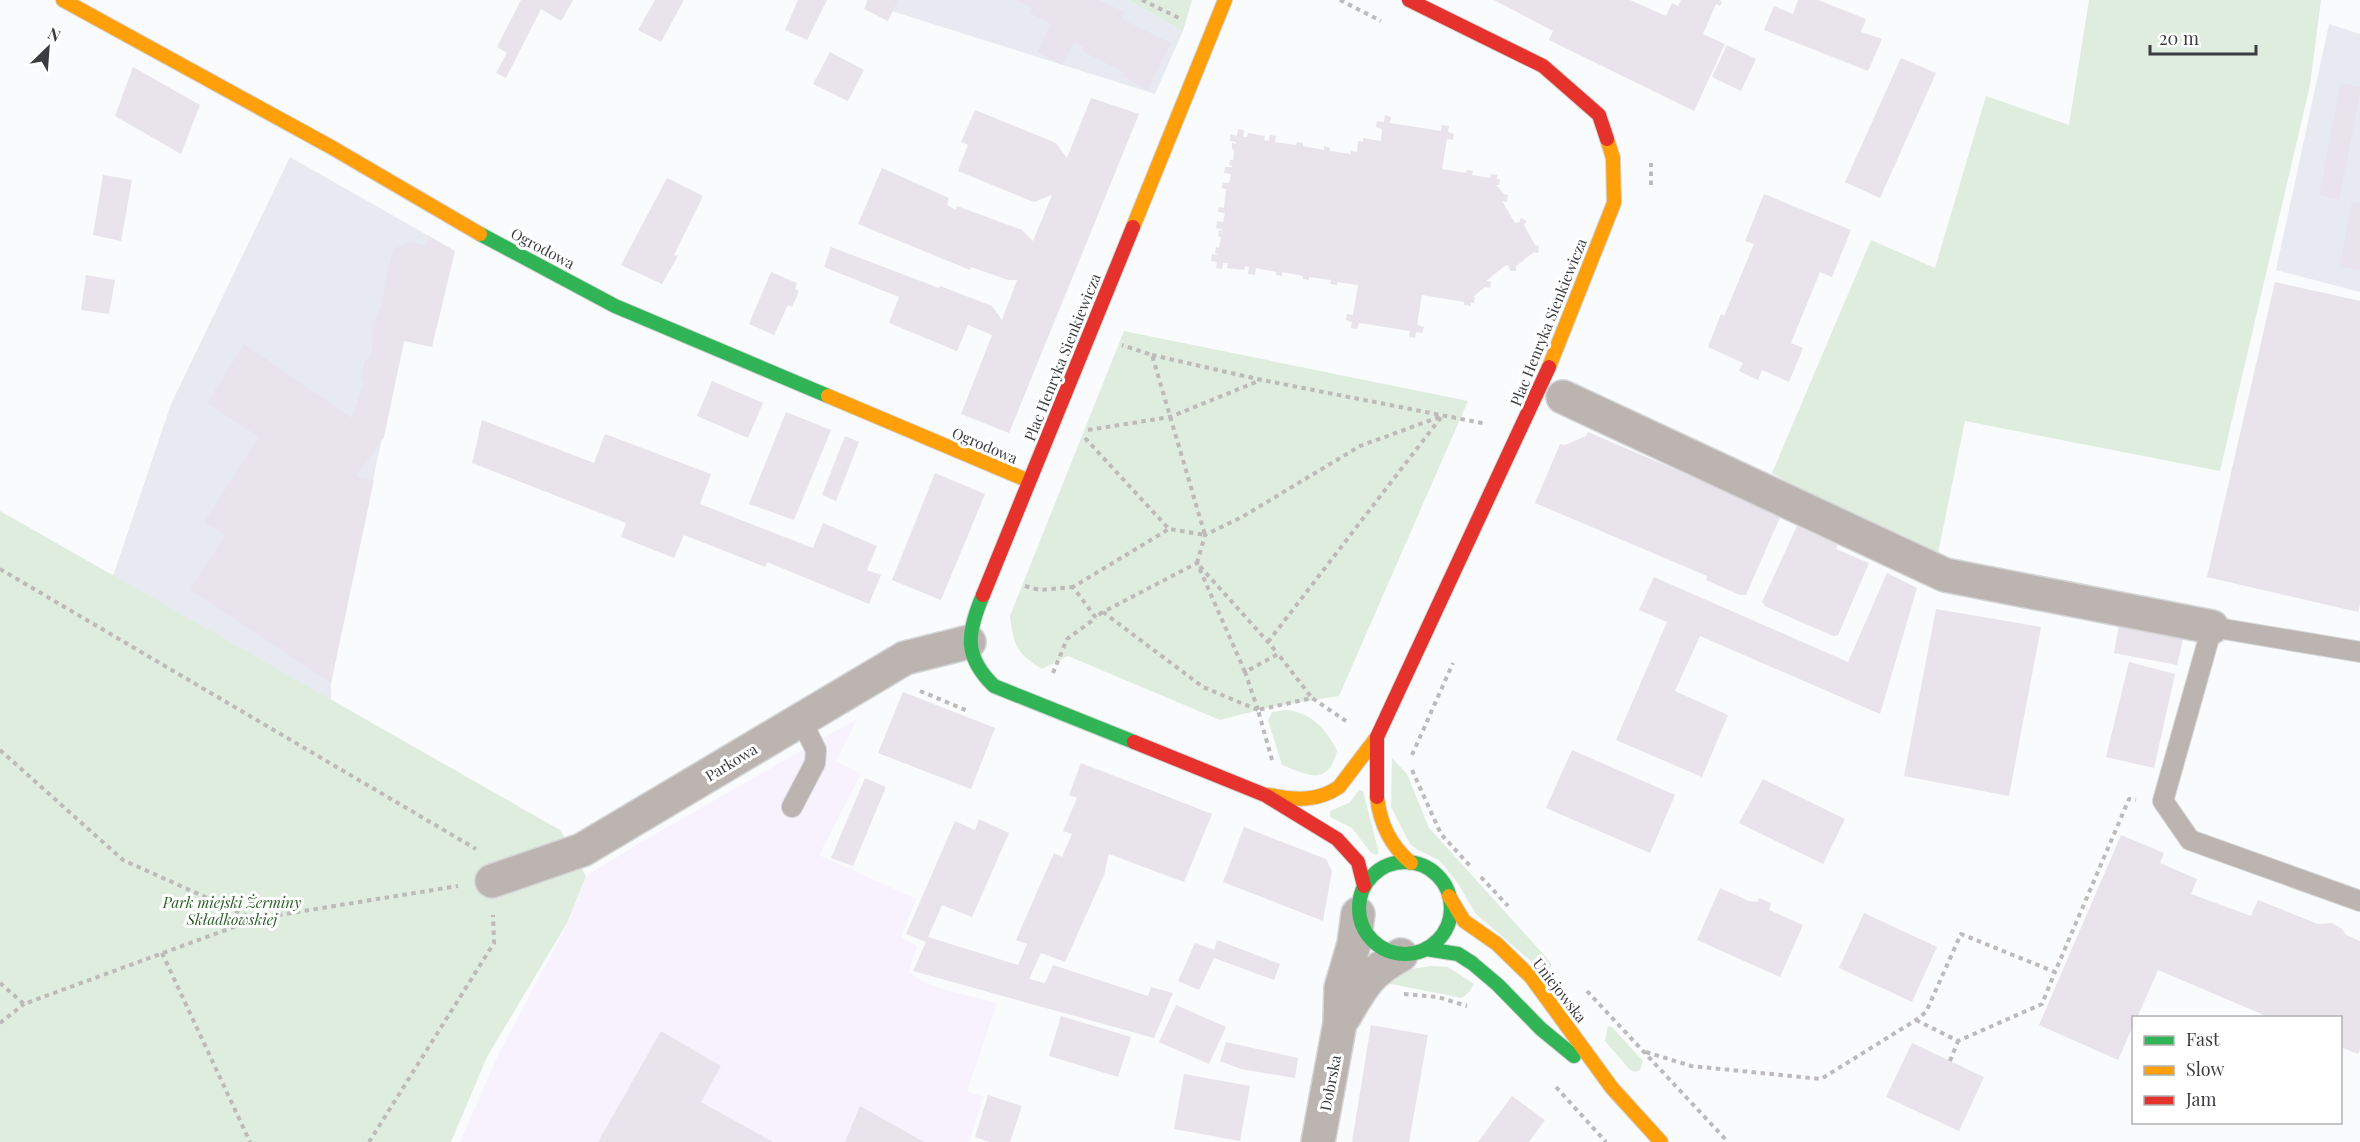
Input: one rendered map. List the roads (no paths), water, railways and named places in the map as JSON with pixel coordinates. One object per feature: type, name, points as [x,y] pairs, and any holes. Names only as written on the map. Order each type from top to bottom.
[{"type":"street","name":"Ogrodowa","points":[[63,0],[331,147],[493,241],[615,306],[1029,481]]},
{"type":"street","name":"Plac Henryka Sienkiewicza","points":[[1225,0],[979,604],[971,627],[969,642],[972,661],[982,676],[994,686],[1265,795],[1337,839],[1358,862],[1361,900]]},
{"type":"street","name":"Plac Henryka Sienkiewicza","points":[[1265,795],[1300,801],[1322,797],[1333,792],[1377,737],[1541,387],[1614,203],[1613,158],[1599,116],[1543,66],[1409,0]]},
{"type":"street","points":[[1563,397],[1945,575],[2212,627]]},
{"type":"street","name":"Parkowa","points":[[492,881],[582,850],[906,658],[969,642]]},
{"type":"street","name":"Plac Henryka Sienkiewicza","points":[[1377,737],[1375,769],[1380,815],[1395,848],[1400,855],[1411,862]]},
{"type":"street","points":[[1397,862],[1411,862],[1424,866],[1436,873],[1449,896],[1451,911],[1447,927],[1439,940],[1414,952],[1386,951],[1363,929],[1361,900],[1372,876],[1383,867],[1397,862]]},
{"type":"street","name":"Uniejowska","points":[[1449,896],[1464,921],[1497,944],[1531,977],[1612,1088],[1661,1142]]},
{"type":"street","name":"Dobrska","points":[[1318,1142],[1341,1023],[1341,988],[1354,944],[1361,900]]},
{"type":"street","name":"Dobrska","points":[[1341,1023],[1362,987],[1378,967],[1414,952]]},
{"type":"street","name":"Uniejowska","points":[[1414,952],[1458,954],[1472,963],[1498,985],[1541,1029],[1612,1088]]},
{"type":"lane","points":[[2360,652],[2212,627],[2163,801],[2190,840],[2360,900]]},
{"type":"lane","points":[[792,807],[815,763],[816,750],[801,720]]},
{"type":"park label","name":"Park miejski Żerminy Składkowskiej","points":[[232,910]]}]
